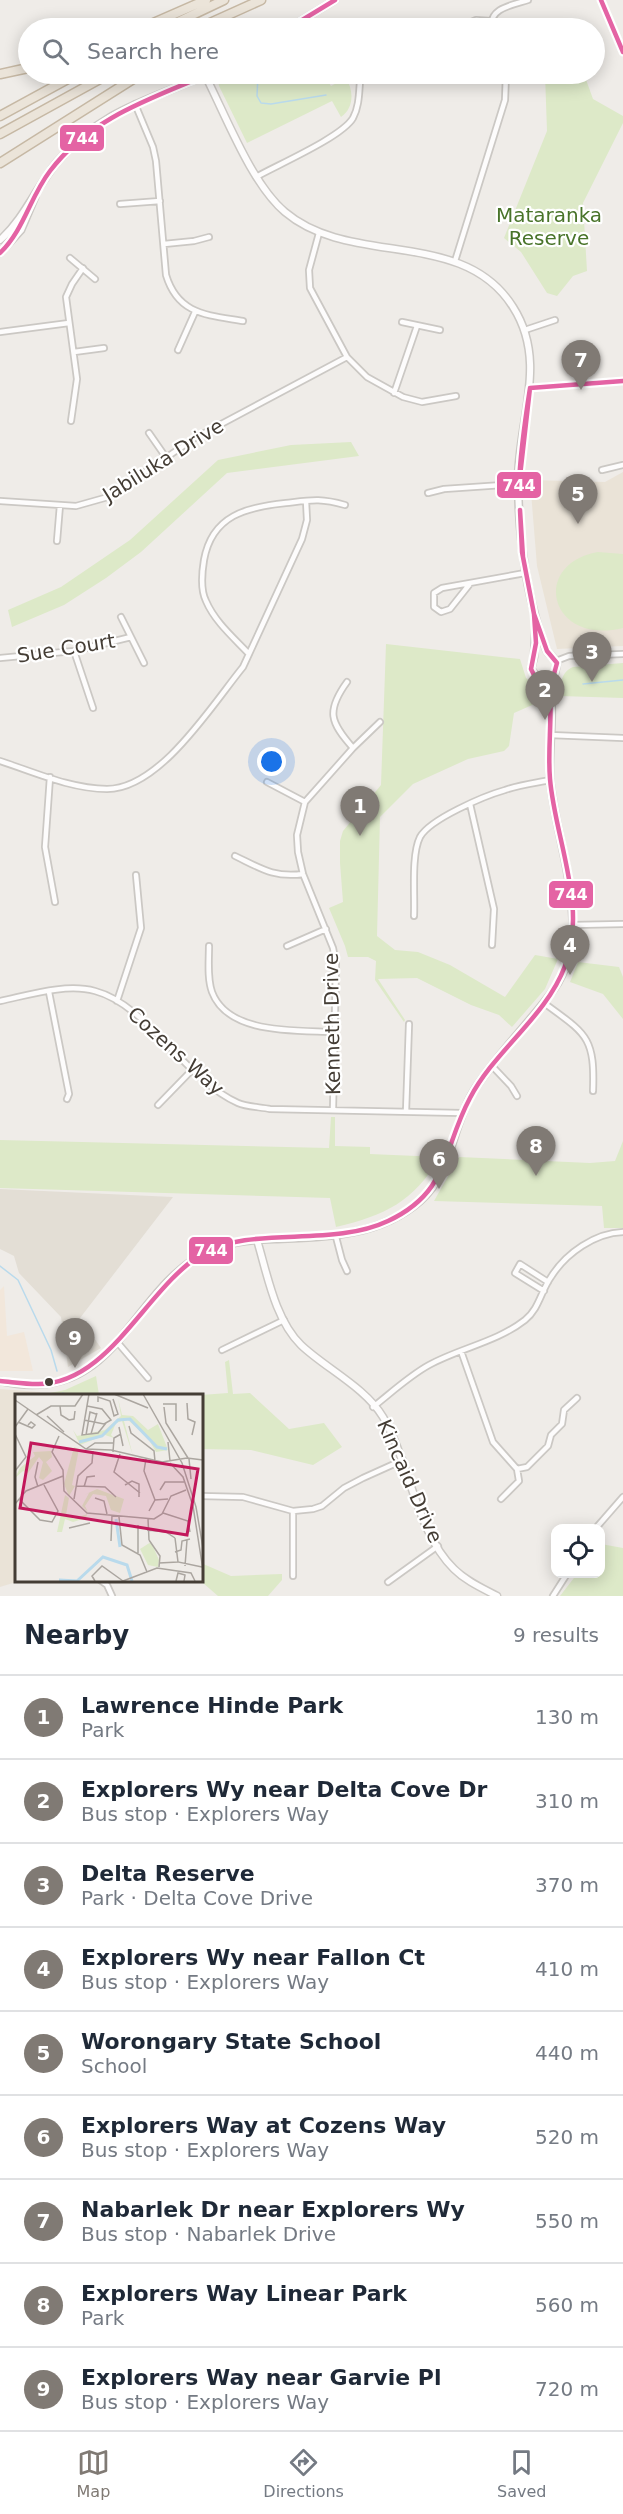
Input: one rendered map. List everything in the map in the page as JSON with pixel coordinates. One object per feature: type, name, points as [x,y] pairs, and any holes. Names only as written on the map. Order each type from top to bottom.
[{"type":"highway","points":[[165,18],[206,0]]},
{"type":"highway","points":[[186,18],[224,0]]},
{"type":"highway","points":[[221,18],[261,0]]},
{"type":"highway","points":[[0,74],[18,70]]},
{"type":"highway","points":[[0,116],[59,84]]},
{"type":"highway","points":[[0,134],[91,84]]},
{"type":"highway","points":[[0,163],[125,84]]},
{"type":"street","points":[[305,18],[335,0]]},
{"type":"street","points":[[493,18],[499,10],[528,0]]},
{"type":"street","points":[[601,0],[623,51]]},
{"type":"street","points":[[0,240],[10,230],[50,170],[82,137],[105,118],[134,103],[182,84]]},
{"type":"street","points":[[212,84],[256,177],[270,198],[286,213],[319,233],[347,241],[455,261],[480,274],[500,290],[513,305],[525,330],[531,355],[531,388],[520,449],[518,484],[525,573],[547,653],[556,661]]},
{"type":"street","points":[[256,177],[348,124],[357,108],[360,84]]},
{"type":"street","points":[[455,261],[505,100],[506,84]]},
{"type":"street","points":[[134,103],[153,147],[166,275],[170,288],[184,304],[195,312],[243,321]]},
{"type":"street","points":[[0,253],[21,231],[38,190]]},
{"type":"street","points":[[120,204],[160,201]]},
{"type":"street","points":[[319,233],[309,270],[310,288],[347,357],[367,377],[394,393],[422,402],[456,396]]},
{"type":"street","points":[[164,244],[209,237]]},
{"type":"street","points":[[70,258],[95,279]]},
{"type":"street","points":[[71,421],[77,387],[67,294],[83,268]]},
{"type":"street","points":[[178,350],[195,312]]},
{"type":"street","points":[[525,330],[555,320]]},
{"type":"street","points":[[0,332],[69,322]]},
{"type":"street","points":[[402,322],[440,330]]},
{"type":"street","points":[[394,393],[417,326]]},
{"type":"street","points":[[74,352],[104,348]]},
{"type":"street","name":"Jabiluka Drive","points":[[0,501],[60,506],[88,504],[108,497],[128,485],[165,456],[218,425],[347,357]]},
{"type":"street","points":[[531,388],[623,381]]},
{"type":"street","points":[[149,433],[165,456]]},
{"type":"street","points":[[602,470],[623,465]]},
{"type":"street","points":[[428,493],[444,489],[518,484]]},
{"type":"street","points":[[249,654],[218,620],[204,599],[202,574],[206,548],[218,529],[231,517],[250,507],[322,498],[345,505]]},
{"type":"street","points":[[0,761],[81,787],[108,789],[130,786],[172,756],[243,667],[302,539],[307,520],[306,501]]},
{"type":"street","points":[[57,541],[60,506]]},
{"type":"street","points":[[469,585],[450,609],[446,612],[437,611],[433,601],[434,593],[442,588],[469,585],[525,573]]},
{"type":"street","name":"Sue Court","points":[[121,617],[144,663]]},
{"type":"street","points":[[536,619],[534,657],[531,665],[534,675],[548,679]]},
{"type":"street","name":"Sue Court","points":[[0,658],[74,651],[131,637]]},
{"type":"street","points":[[74,651],[93,708]]},
{"type":"street","points":[[534,657],[547,653]]},
{"type":"street","points":[[556,661],[569,656],[623,654]]},
{"type":"street","points":[[548,679],[555,673],[556,661]]},
{"type":"street","points":[[0,1381],[33,1384],[67,1378],[94,1364],[118,1343],[184,1266],[213,1249],[237,1242],[358,1233],[384,1224],[405,1213],[440,1178],[447,1163],[462,1113],[473,1091],[544,1003],[559,982],[568,963],[573,925],[550,780],[548,679]]},
{"type":"street","points":[[347,682],[335,698],[333,713],[335,726],[353,748]]},
{"type":"street","name":"Kenneth Drive","points":[[333,1110],[336,964],[333,948],[303,874],[297,835],[305,802],[353,748],[380,722]]},
{"type":"street","points":[[550,735],[623,738]]},
{"type":"street","points":[[50,777],[45,847],[55,902]]},
{"type":"street","points":[[414,916],[416,849],[421,837],[438,821],[470,804],[505,790],[550,780]]},
{"type":"street","points":[[267,782],[305,802]]},
{"type":"street","points":[[470,804],[494,909],[492,945]]},
{"type":"street","points":[[235,856],[274,874],[286,876],[303,874]]},
{"type":"street","points":[[117,1001],[141,928],[136,875]]},
{"type":"street","points":[[573,925],[623,924]]},
{"type":"street","points":[[287,946],[326,929]]},
{"type":"street","points":[[209,946],[209,978],[212,994],[221,1006],[237,1018],[254,1026],[333,1032]]},
{"type":"street","name":"Cozens Way","points":[[0,1001],[49,992],[94,991],[129,1008],[192,1070],[220,1094],[241,1104],[270,1109],[462,1113]]},
{"type":"street","points":[[49,992],[69,1094],[67,1100]]},
{"type":"street","points":[[544,1003],[577,1027],[586,1038],[593,1054],[592,1091]]},
{"type":"street","points":[[406,1112],[409,1024]]},
{"type":"street","points":[[493,1066],[517,1096]]},
{"type":"street","points":[[158,1105],[192,1070]]},
{"type":"street","points":[[373,1407],[429,1365],[509,1330],[527,1318],[539,1303],[548,1282],[564,1260],[594,1239],[623,1232]]},
{"type":"street","points":[[336,1236],[347,1271]]},
{"type":"street","name":"Kincaid Drive","points":[[256,1240],[284,1320],[300,1344],[328,1366],[381,1415],[403,1460],[438,1546],[454,1569],[469,1581],[497,1596]]},
{"type":"street","points":[[544,1291],[515,1273],[520,1264],[548,1282]]},
{"type":"street","points":[[222,1350],[284,1320]]},
{"type":"street","points":[[118,1343],[148,1378]]},
{"type":"street","points":[[461,1351],[493,1442],[517,1469],[519,1481],[501,1499]]},
{"type":"street","points":[[517,1469],[527,1467],[548,1446],[551,1435],[562,1424],[564,1410],[577,1398]]},
{"type":"street","points":[[202,1496],[243,1497],[293,1511],[322,1506],[344,1488],[403,1460]]},
{"type":"street","points":[[599,1524],[623,1497]]},
{"type":"street","points":[[293,1511],[293,1576]]},
{"type":"street","points":[[388,1582],[438,1546]]},
{"type":"street","points":[[553,1596],[564,1578]]},
{"type":"street","points":[[101,1581],[107,1585],[112,1596]]},
{"type":"shaded area","points":[[623,472],[623,646],[557,649],[537,566],[530,480],[605,482]]},
{"type":"shaded area","points":[[0,1189],[173,1197],[80,1318],[101,1348],[68,1367],[61,1317],[19,1273],[14,1256],[0,1249]]},
{"type":"shaded area","points":[[4,1286],[7,1336],[24,1332],[33,1371],[0,1371],[0,1290]]},
{"type":"shaded area","points":[[0,1389],[40,1392],[40,1394],[15,1394],[15,1581],[20,1581],[0,1587]]},
{"type":"green space","points":[[219,84],[330,84],[331,86],[348,84],[351,99],[348,109],[341,117],[332,101],[247,143]]},
{"type":"green space","name":"Mataranka Reserve","points":[[545,84],[588,84],[593,99],[623,116],[623,123],[583,203],[587,271],[573,276],[557,296],[547,293],[521,252],[504,238],[547,131]]},
{"type":"green space","points":[[351,442],[359,456],[227,473],[141,552],[106,578],[64,605],[12,627],[8,610],[61,587],[130,540],[218,460],[291,445]]},
{"type":"green space","points":[[598,552],[623,554],[623,628],[598,630],[578,625],[565,615],[557,601],[557,586],[563,571],[577,559]]},
{"type":"green space","points":[[386,644],[520,659],[526,678],[537,687],[539,702],[514,713],[509,746],[504,751],[468,759],[413,784],[380,817],[377,936],[395,950],[418,952],[450,965],[505,997],[535,955],[558,959],[545,989],[512,1027],[499,1015],[471,1005],[417,978],[378,979],[405,1020],[404,1022],[375,980],[376,961],[368,957],[348,957],[329,908],[343,902],[340,841],[343,831],[381,785]]},
{"type":"green space","points":[[623,663],[623,698],[560,696],[561,683],[569,669]]},
{"type":"green space","points":[[578,962],[619,967],[623,977],[623,1019],[603,994],[570,982]]},
{"type":"green space","points":[[331,1117],[335,1117],[335,1146],[370,1147],[370,1154],[440,1157],[419,1185],[397,1204],[370,1217],[336,1227],[330,1198],[0,1188],[0,1140],[329,1148]]},
{"type":"green space","points":[[623,1141],[623,1228],[604,1228],[602,1206],[434,1201],[459,1157],[590,1163],[615,1161]]},
{"type":"green space","points":[[229,1360],[233,1394],[250,1393],[289,1429],[324,1423],[342,1447],[313,1465],[251,1450],[202,1449],[202,1395],[228,1393],[225,1362]]},
{"type":"green space","points":[[96,1376],[99,1394],[45,1394],[65,1390]]},
{"type":"green space","points":[[605,1545],[623,1548],[623,1596],[560,1596],[574,1578],[605,1578]]},
{"type":"green space","points":[[202,1563],[231,1576],[282,1574],[282,1580],[268,1596],[218,1596],[203,1583],[194,1581],[202,1581]]},
{"type":"waterway","points":[[258,84],[257,96],[261,103],[271,104],[326,95]]},
{"type":"waterway","points":[[583,684],[623,680]]},
{"type":"waterway","points":[[0,1266],[18,1280],[51,1350],[57,1371]]},
{"type":"transit line","name":"744","points":[[305,18],[335,0]]},
{"type":"transit line","name":"744","points":[[601,0],[623,52]]},
{"type":"transit line","name":"744","points":[[0,253],[15,234],[50,171],[83,137],[122,112],[185,84]]},
{"type":"transit line","name":"744","points":[[530,388],[623,381]]},
{"type":"transit line","name":"744","points":[[530,388],[519,485],[522,448],[530,388]]},
{"type":"transit line","name":"744","points":[[520,510],[523,557],[534,614]]},
{"type":"transit line","name":"744","points":[[520,510],[522,552],[534,614]]},
{"type":"transit line","name":"744","points":[[534,614],[547,651],[557,663],[554,674],[543,679],[534,675],[531,669],[536,643],[534,614]]},
{"type":"transit line","name":"744","points":[[0,1381],[37,1384],[62,1380],[85,1369],[106,1353],[162,1289],[202,1254],[222,1245],[244,1240],[317,1236],[366,1229],[408,1210],[434,1183],[470,1098],[493,1064],[546,1001],[565,966],[571,943],[572,897],[550,779],[548,679]]},
{"type":"place","name":"Nabarlek Dr near Explorers Wy","points":[[581,390]]},
{"type":"place","name":"Worongary State School","points":[[578,524]]},
{"type":"place","name":"Delta Reserve","points":[[592,682]]},
{"type":"place","name":"Explorers Wy near Delta Cove Dr","points":[[545,720]]},
{"type":"place","name":"Lawrence Hinde Park","points":[[360,836]]},
{"type":"place","name":"Explorers Wy near Fallon Ct","points":[[570,975]]},
{"type":"place","name":"Explorers Way Linear Park","points":[[536,1176]]},
{"type":"place","name":"Explorers Way at Cozens Way","points":[[439,1189]]},
{"type":"place","name":"Explorers Way near Garvie Pl","points":[[75,1368]]}]
